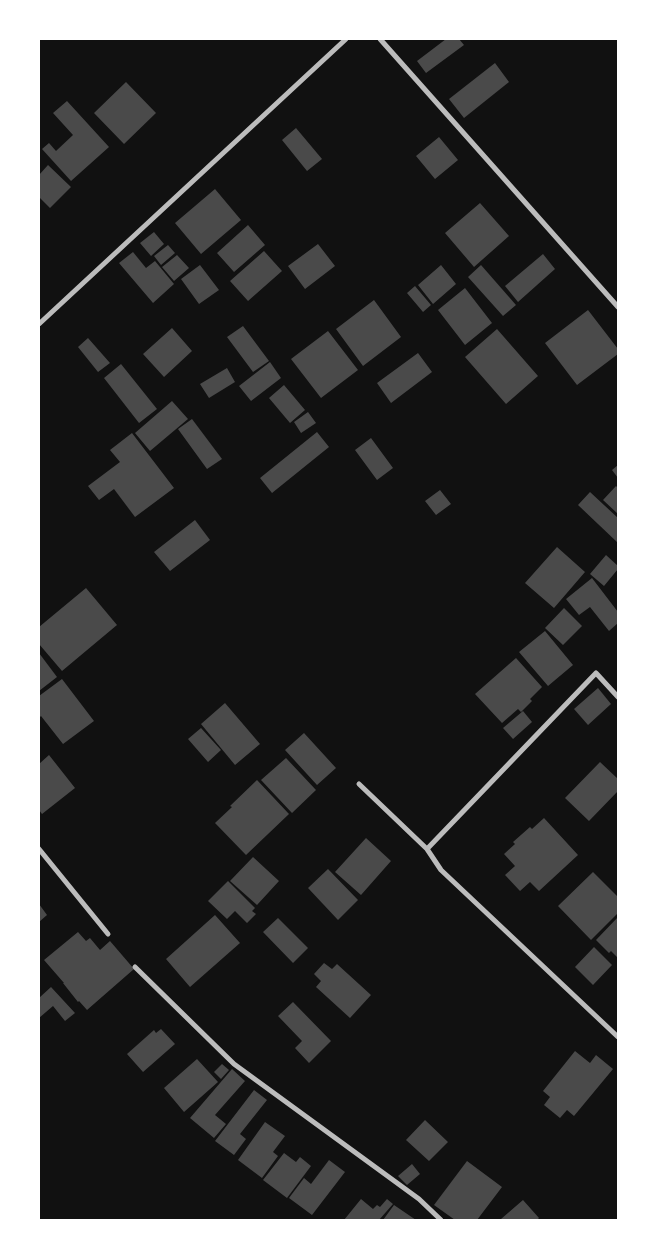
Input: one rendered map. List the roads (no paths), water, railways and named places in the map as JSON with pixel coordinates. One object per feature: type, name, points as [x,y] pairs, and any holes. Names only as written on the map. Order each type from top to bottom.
[{"type":"street","points":[[39,324],[346,39]]},
{"type":"street","points":[[380,39],[618,307]]},
{"type":"street","points":[[427,849],[596,673],[618,697]]},
{"type":"street","points":[[359,784],[427,849],[441,870],[618,1037]]},
{"type":"street","points":[[39,849],[108,934]]},
{"type":"street","points":[[135,967],[234,1064],[418,1199],[441,1220]]}]
